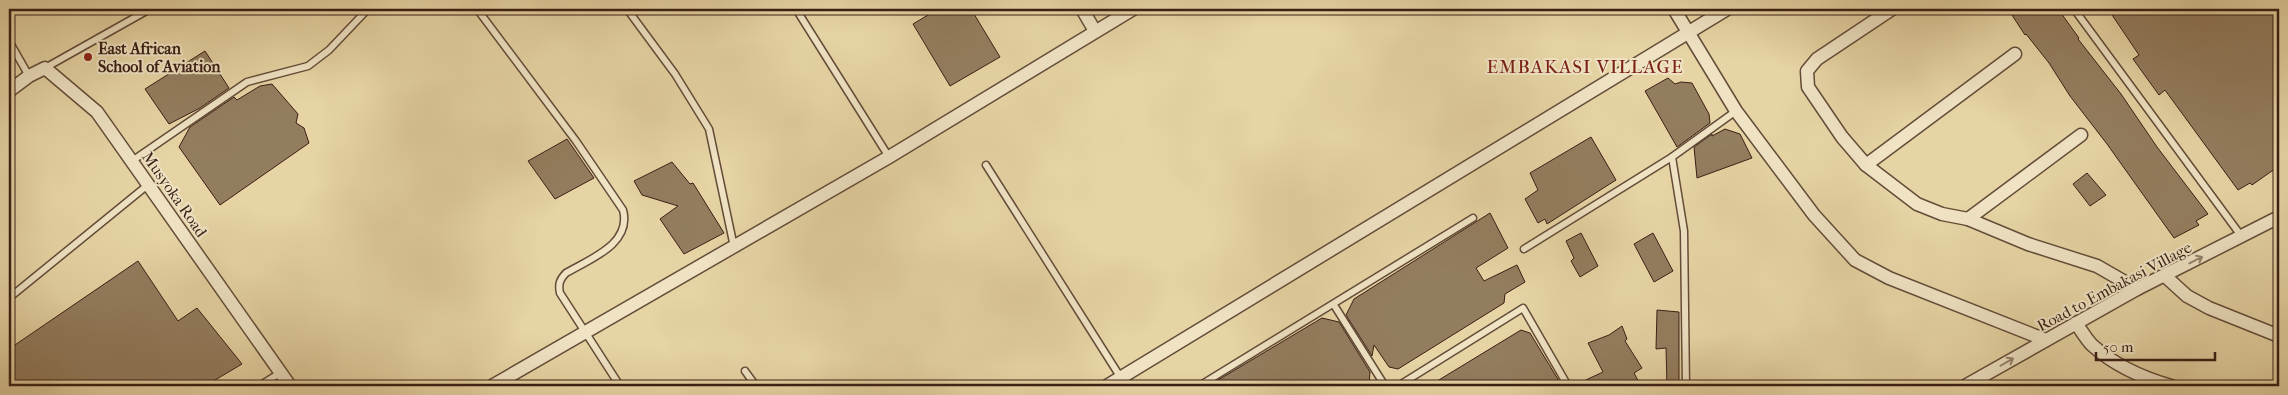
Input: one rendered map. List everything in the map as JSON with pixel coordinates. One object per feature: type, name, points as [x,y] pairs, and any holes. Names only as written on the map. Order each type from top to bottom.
[{"type":"street","points":[[1082,9],[1095,32]]},
{"type":"street","points":[[492,386],[890,158],[1132,9]]},
{"type":"street","points":[[1674,9],[1736,111],[1814,215],[1855,260],[1889,278],[2046,340]]},
{"type":"street","points":[[1107,386],[1727,9]]},
{"type":"street","points":[[1892,9],[1817,59],[1807,71],[1808,87],[1842,137],[1866,165],[1917,204],[1942,214],[1968,219],[2028,244],[2096,266],[2137,289]]},
{"type":"street","points":[[1866,165],[2015,54]]},
{"type":"street","name":"Musyoka Road","points":[[45,68],[97,112],[290,386]]},
{"type":"street","points":[[9,91],[29,76],[45,68]]},
{"type":"street","points":[[1968,219],[2081,135]]},
{"type":"street","name":"Road to Embakasi Village","points":[[1965,386],[2137,289],[2279,217]]},
{"type":"street","points":[[2165,276],[2187,296],[2209,308],[2279,336]]},
{"type":"street","points":[[2076,323],[2090,344],[2106,356],[2122,366],[2171,386]]},
{"type":"lane","points":[[45,68],[148,9]]},
{"type":"lane","points":[[132,161],[247,82],[308,66],[329,50],[368,9]]},
{"type":"lane","points":[[477,9],[576,142],[623,210],[626,219],[620,238],[566,273],[558,286],[560,293],[620,386]]},
{"type":"lane","points":[[626,9],[675,74],[709,129],[734,246]]},
{"type":"lane","points":[[796,9],[890,158]]},
{"type":"lane","points":[[2074,9],[2242,237]]},
{"type":"lane","points":[[9,41],[29,76]]},
{"type":"lane","points":[[1524,249],[1672,157],[1736,111]]},
{"type":"lane","points":[[1672,157],[1684,231],[1686,386]]},
{"type":"lane","points":[[986,165],[1121,378]]},
{"type":"lane","points":[[9,298],[149,184]]},
{"type":"lane","points":[[1200,386],[1473,218]]},
{"type":"lane","points":[[1334,305],[1385,386]]},
{"type":"lane","points":[[1398,386],[1523,308],[1568,386]]},
{"type":"lane","points":[[745,371],[756,386]]},
{"type":"lane","points":[[259,386],[280,373]]},
{"type":"building","points":[[938,9],[971,9],[1000,57],[950,86],[913,24]]},
{"type":"building","points":[[2008,9],[2058,9],[2078,39],[2121,94],[2157,147],[2208,214],[2196,221],[2199,225],[2174,238],[2070,96],[2049,63],[2025,35]]},
{"type":"building","points":[[2108,9],[2279,9],[2279,166],[2252,185],[2250,183],[2238,190],[2165,90],[2159,95],[2133,59],[2139,55]]},
{"type":"building","points":[[205,51],[229,88],[200,108],[169,124],[145,89]]},
{"type":"building","points":[[1668,78],[1675,84],[1681,82],[1692,83],[1709,114],[1710,123],[1677,147],[1645,91]]},
{"type":"building","points":[[272,84],[298,114],[296,123],[304,128],[309,143],[220,205],[179,147],[190,127],[234,97],[237,100],[260,86]]},
{"type":"building","points":[[1725,129],[1740,134],[1752,158],[1697,178],[1694,147],[1712,134],[1712,136]]},
{"type":"building","points":[[1591,137],[1616,180],[1547,224],[1545,219],[1538,223],[1525,199],[1538,190],[1530,173]]},
{"type":"building","points":[[567,139],[594,178],[555,199],[528,161]]},
{"type":"building","points":[[672,162],[690,184],[693,183],[724,233],[684,254],[660,219],[678,206],[642,195],[634,181]]},
{"type":"building","points":[[2087,173],[2106,195],[2090,206],[2073,184]]},
{"type":"building","points":[[1490,213],[1508,248],[1476,268],[1484,281],[1517,265],[1525,282],[1505,294],[1504,303],[1398,369],[1389,367],[1374,345],[1372,356],[1346,315],[1354,299]]},
{"type":"building","points":[[1581,233],[1598,266],[1580,277],[1571,261],[1574,258],[1566,241]]},
{"type":"building","points":[[1653,233],[1673,271],[1654,282],[1634,244]]},
{"type":"building","points":[[138,261],[178,321],[197,308],[242,364],[205,386],[9,386],[9,349]]},
{"type":"building","points":[[1657,310],[1679,312],[1679,386],[1667,386],[1666,348],[1656,349]]},
{"type":"building","points":[[1322,318],[1339,322],[1370,372],[1369,386],[1208,386]]},
{"type":"building","points":[[1622,326],[1627,339],[1625,341],[1642,368],[1634,373],[1641,386],[1573,386],[1603,372],[1588,343],[1609,335]]},
{"type":"building","points":[[1521,330],[1530,333],[1562,386],[1429,386]]},
{"type":"place","name":"East African School of Aviation","points":[[88,57]]},
{"type":"district","name":"EMBAKASI VILLAGE","points":[[1585,66]]}]
